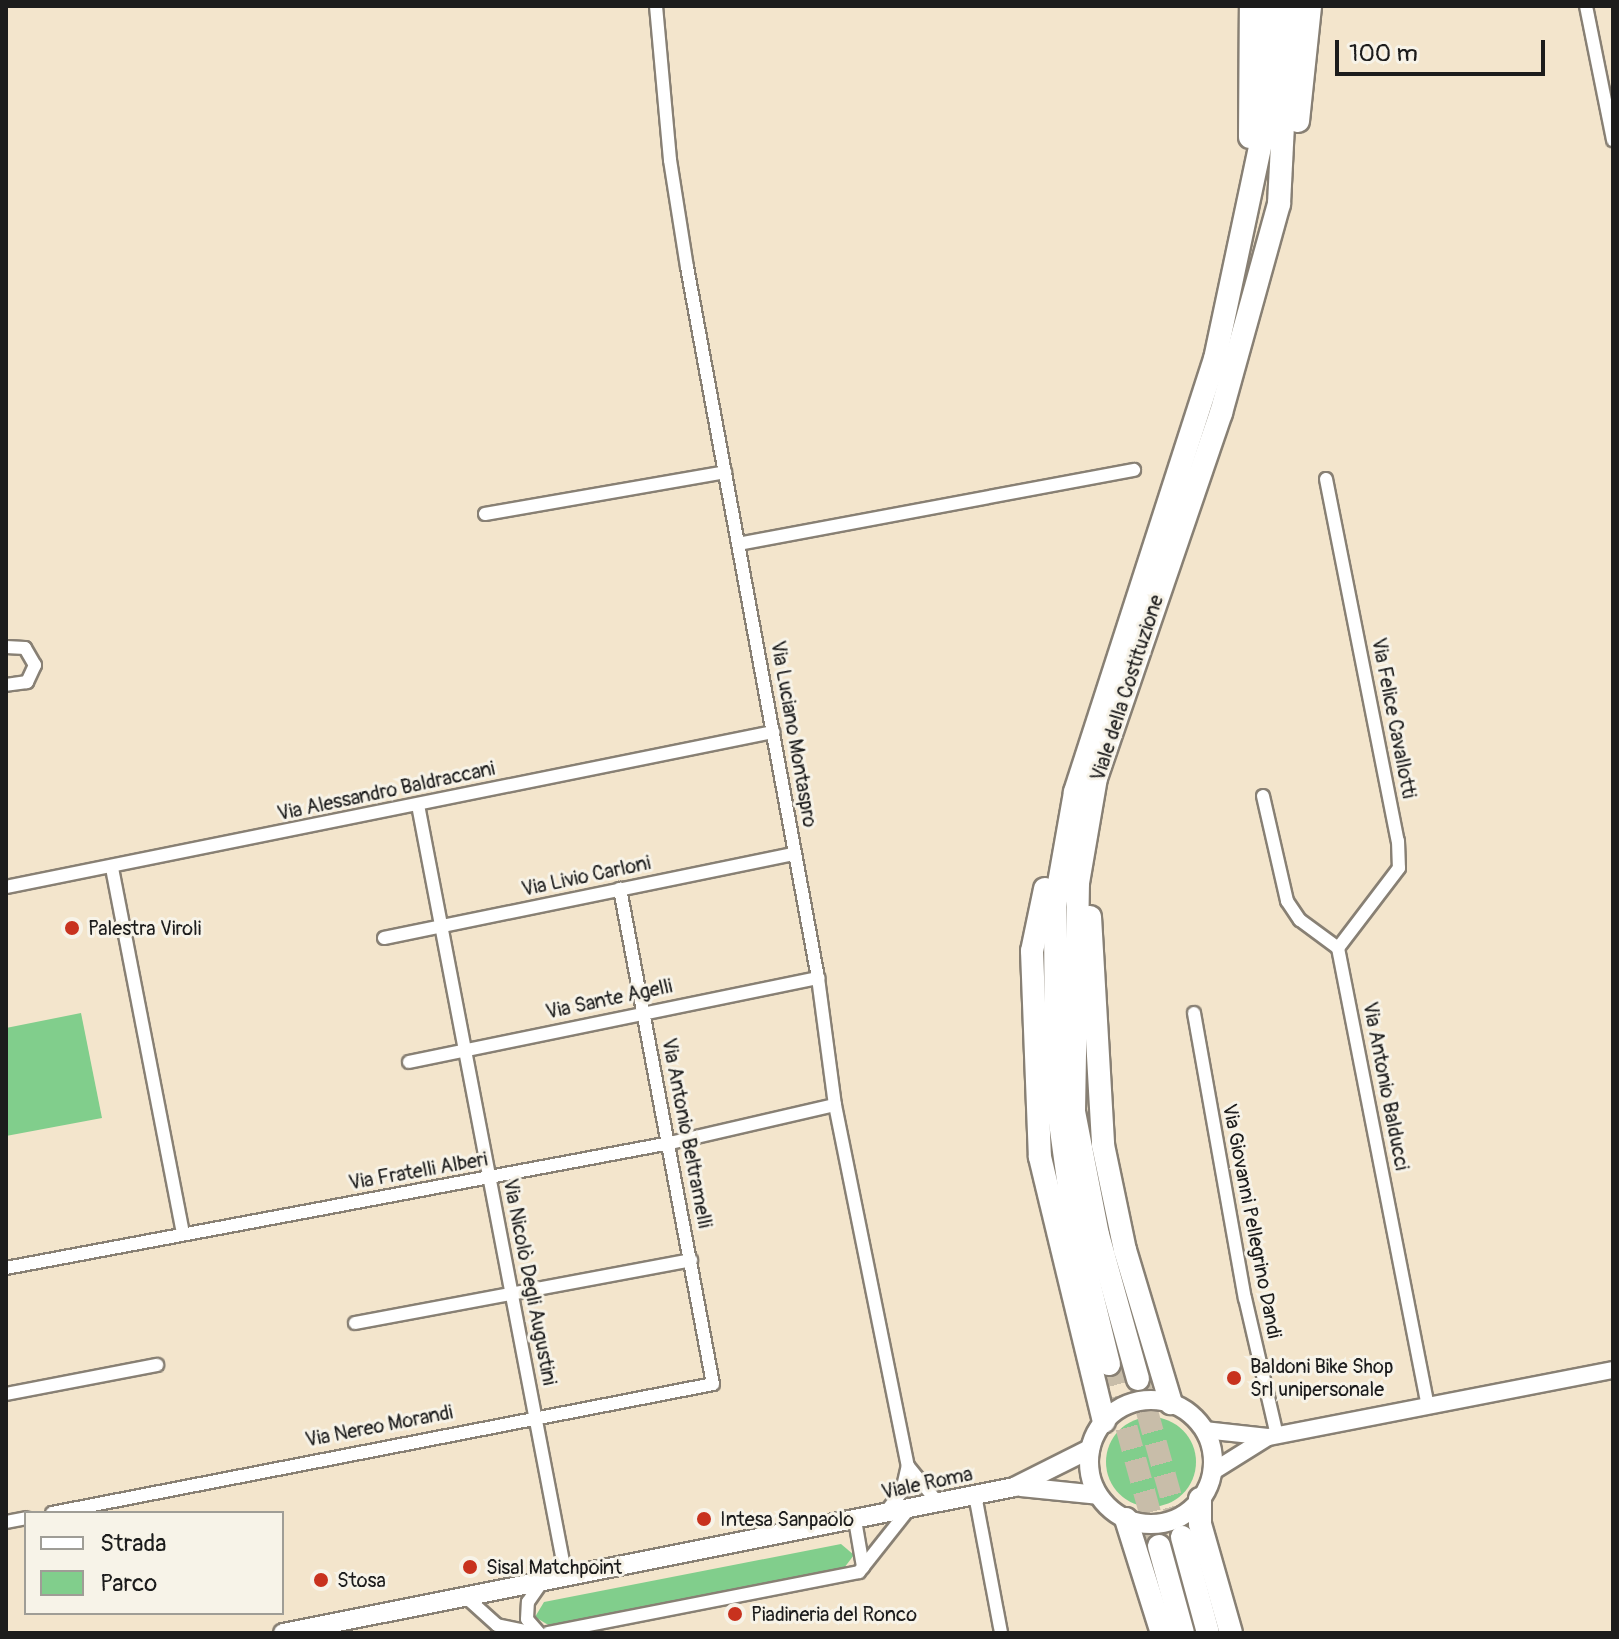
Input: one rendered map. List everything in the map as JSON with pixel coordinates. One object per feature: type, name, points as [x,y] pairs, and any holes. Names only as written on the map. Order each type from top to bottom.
[{"type":"highway","points":[[1246,222],[1251,6]]},
{"type":"highway","name":"Viale della Costituzione","points":[[1109,1364],[1073,1216],[1056,1093],[1055,906],[1075,792],[1215,359],[1264,128],[1272,6]]},
{"type":"highway","name":"Viale della Costituzione","points":[[1138,1379],[1098,1235],[1074,1111],[1078,883],[1096,778],[1221,413],[1279,204],[1289,6]]},
{"type":"highway","points":[[1279,204],[1302,101],[1310,6]]},
{"type":"highway","points":[[1096,778],[1100,812],[1089,893],[1103,1145],[1125,1250],[1171,1403]]},
{"type":"highway","points":[[1075,792],[1055,819],[1032,951],[1032,1030],[1040,1157],[1104,1421]]},
{"type":"highway","points":[[1200,1499],[1200,1524],[1231,1633]]},
{"type":"highway","points":[[1126,1519],[1162,1633]]},
{"type":"highway","points":[[1182,1537],[1208,1633]]},
{"type":"highway","points":[[1159,1546],[1183,1633]]},
{"type":"main road","points":[[1204,1430],[1212,1472],[1200,1499],[1166,1522],[1126,1519],[1098,1495],[1091,1481],[1090,1449],[1104,1421],[1134,1402],[1171,1403],[1204,1430],[1273,1436],[1613,1370]]},
{"type":"main road","points":[[1212,1472],[1273,1436]]},
{"type":"main road","name":"Viale Roma","points":[[283,1633],[1014,1487],[1090,1449]]},
{"type":"main road","name":"Viale Roma","points":[[1014,1487],[1098,1495]]},
{"type":"street","name":"Via Luciano Montaspro","points":[[656,6],[670,160],[818,978],[835,1105],[908,1466],[939,1504]]},
{"type":"street","points":[[1586,6],[1613,140]]},
{"type":"street","points":[[738,544],[1134,470]]},
{"type":"street","points":[[485,514],[725,472]]},
{"type":"street","name":"Via Felice Cavallotti","points":[[1326,479],[1398,841],[1399,868],[1338,948]]},
{"type":"street","points":[[6,647],[25,648],[35,665],[27,682],[6,685]]},
{"type":"street","name":"Via Alessandro Baldraccani","points":[[6,887],[773,732]]},
{"type":"street","points":[[1263,796],[1287,901],[1300,920],[1338,948]]},
{"type":"street","name":"Via Nicolò Degli Augustini","points":[[418,805],[566,1577]]},
{"type":"street","name":"Via Livio Carloni","points":[[384,938],[795,854]]},
{"type":"street","points":[[112,868],[183,1233]]},
{"type":"street","name":"Via Antonio Beltramelli","points":[[620,889],[713,1384]]},
{"type":"street","name":"Via Antonio Balducci","points":[[1338,948],[1428,1406]]},
{"type":"street","name":"Via Sante Agelli","points":[[409,1062],[818,978]]},
{"type":"street","name":"Via Giovanni Pellegrino Dandi","points":[[1194,1013],[1273,1436]]},
{"type":"street","name":"Via Fratelli Alberi","points":[[6,1268],[670,1143],[835,1105]]},
{"type":"street","points":[[355,1323],[691,1260]]},
{"type":"street","points":[[6,1394],[157,1365]]},
{"type":"street","name":"Via Nereo Morandi","points":[[62,1511],[535,1415],[713,1384]]},
{"type":"street","points":[[884,1514],[902,1491],[908,1466]]},
{"type":"street","points":[[975,1495],[1001,1633]]},
{"type":"street","points":[[548,1633],[623,1627],[863,1567],[909,1509]]},
{"type":"street","points":[[855,1520],[863,1567]]},
{"type":"street","points":[[536,1633],[527,1619],[528,1602],[542,1582]]},
{"type":"street","points":[[467,1598],[497,1625],[536,1633]]},
{"type":"green space","points":[[81,1013],[102,1118],[6,1136],[6,1028]]},
{"type":"green space","points":[[1151,1417],[1168,1421],[1183,1430],[1192,1445],[1196,1462],[1192,1479],[1183,1494],[1168,1503],[1151,1507],[1134,1503],[1119,1494],[1110,1479],[1106,1462],[1110,1445],[1119,1430],[1134,1421]]},
{"type":"green space","points":[[841,1544],[854,1555],[844,1568],[550,1626],[535,1617],[544,1602]]},
{"type":"tunnel","points":[[1109,1364],[1159,1546]]},
{"type":"tunnel","points":[[1138,1379],[1182,1537]]},
{"type":"place","name":"Palestra Viroli","points":[[72,928]]},
{"type":"place","name":"Baldoni Bike Shop Srl unipersonale","points":[[1234,1378]]},
{"type":"place","name":"Intesa Sanpaolo","points":[[704,1519]]},
{"type":"place","name":"Sisal Matchpoint","points":[[470,1567]]},
{"type":"place","name":"Stosa","points":[[321,1580]]},
{"type":"place","name":"Piadineria del Ronco","points":[[735,1614]]}]
